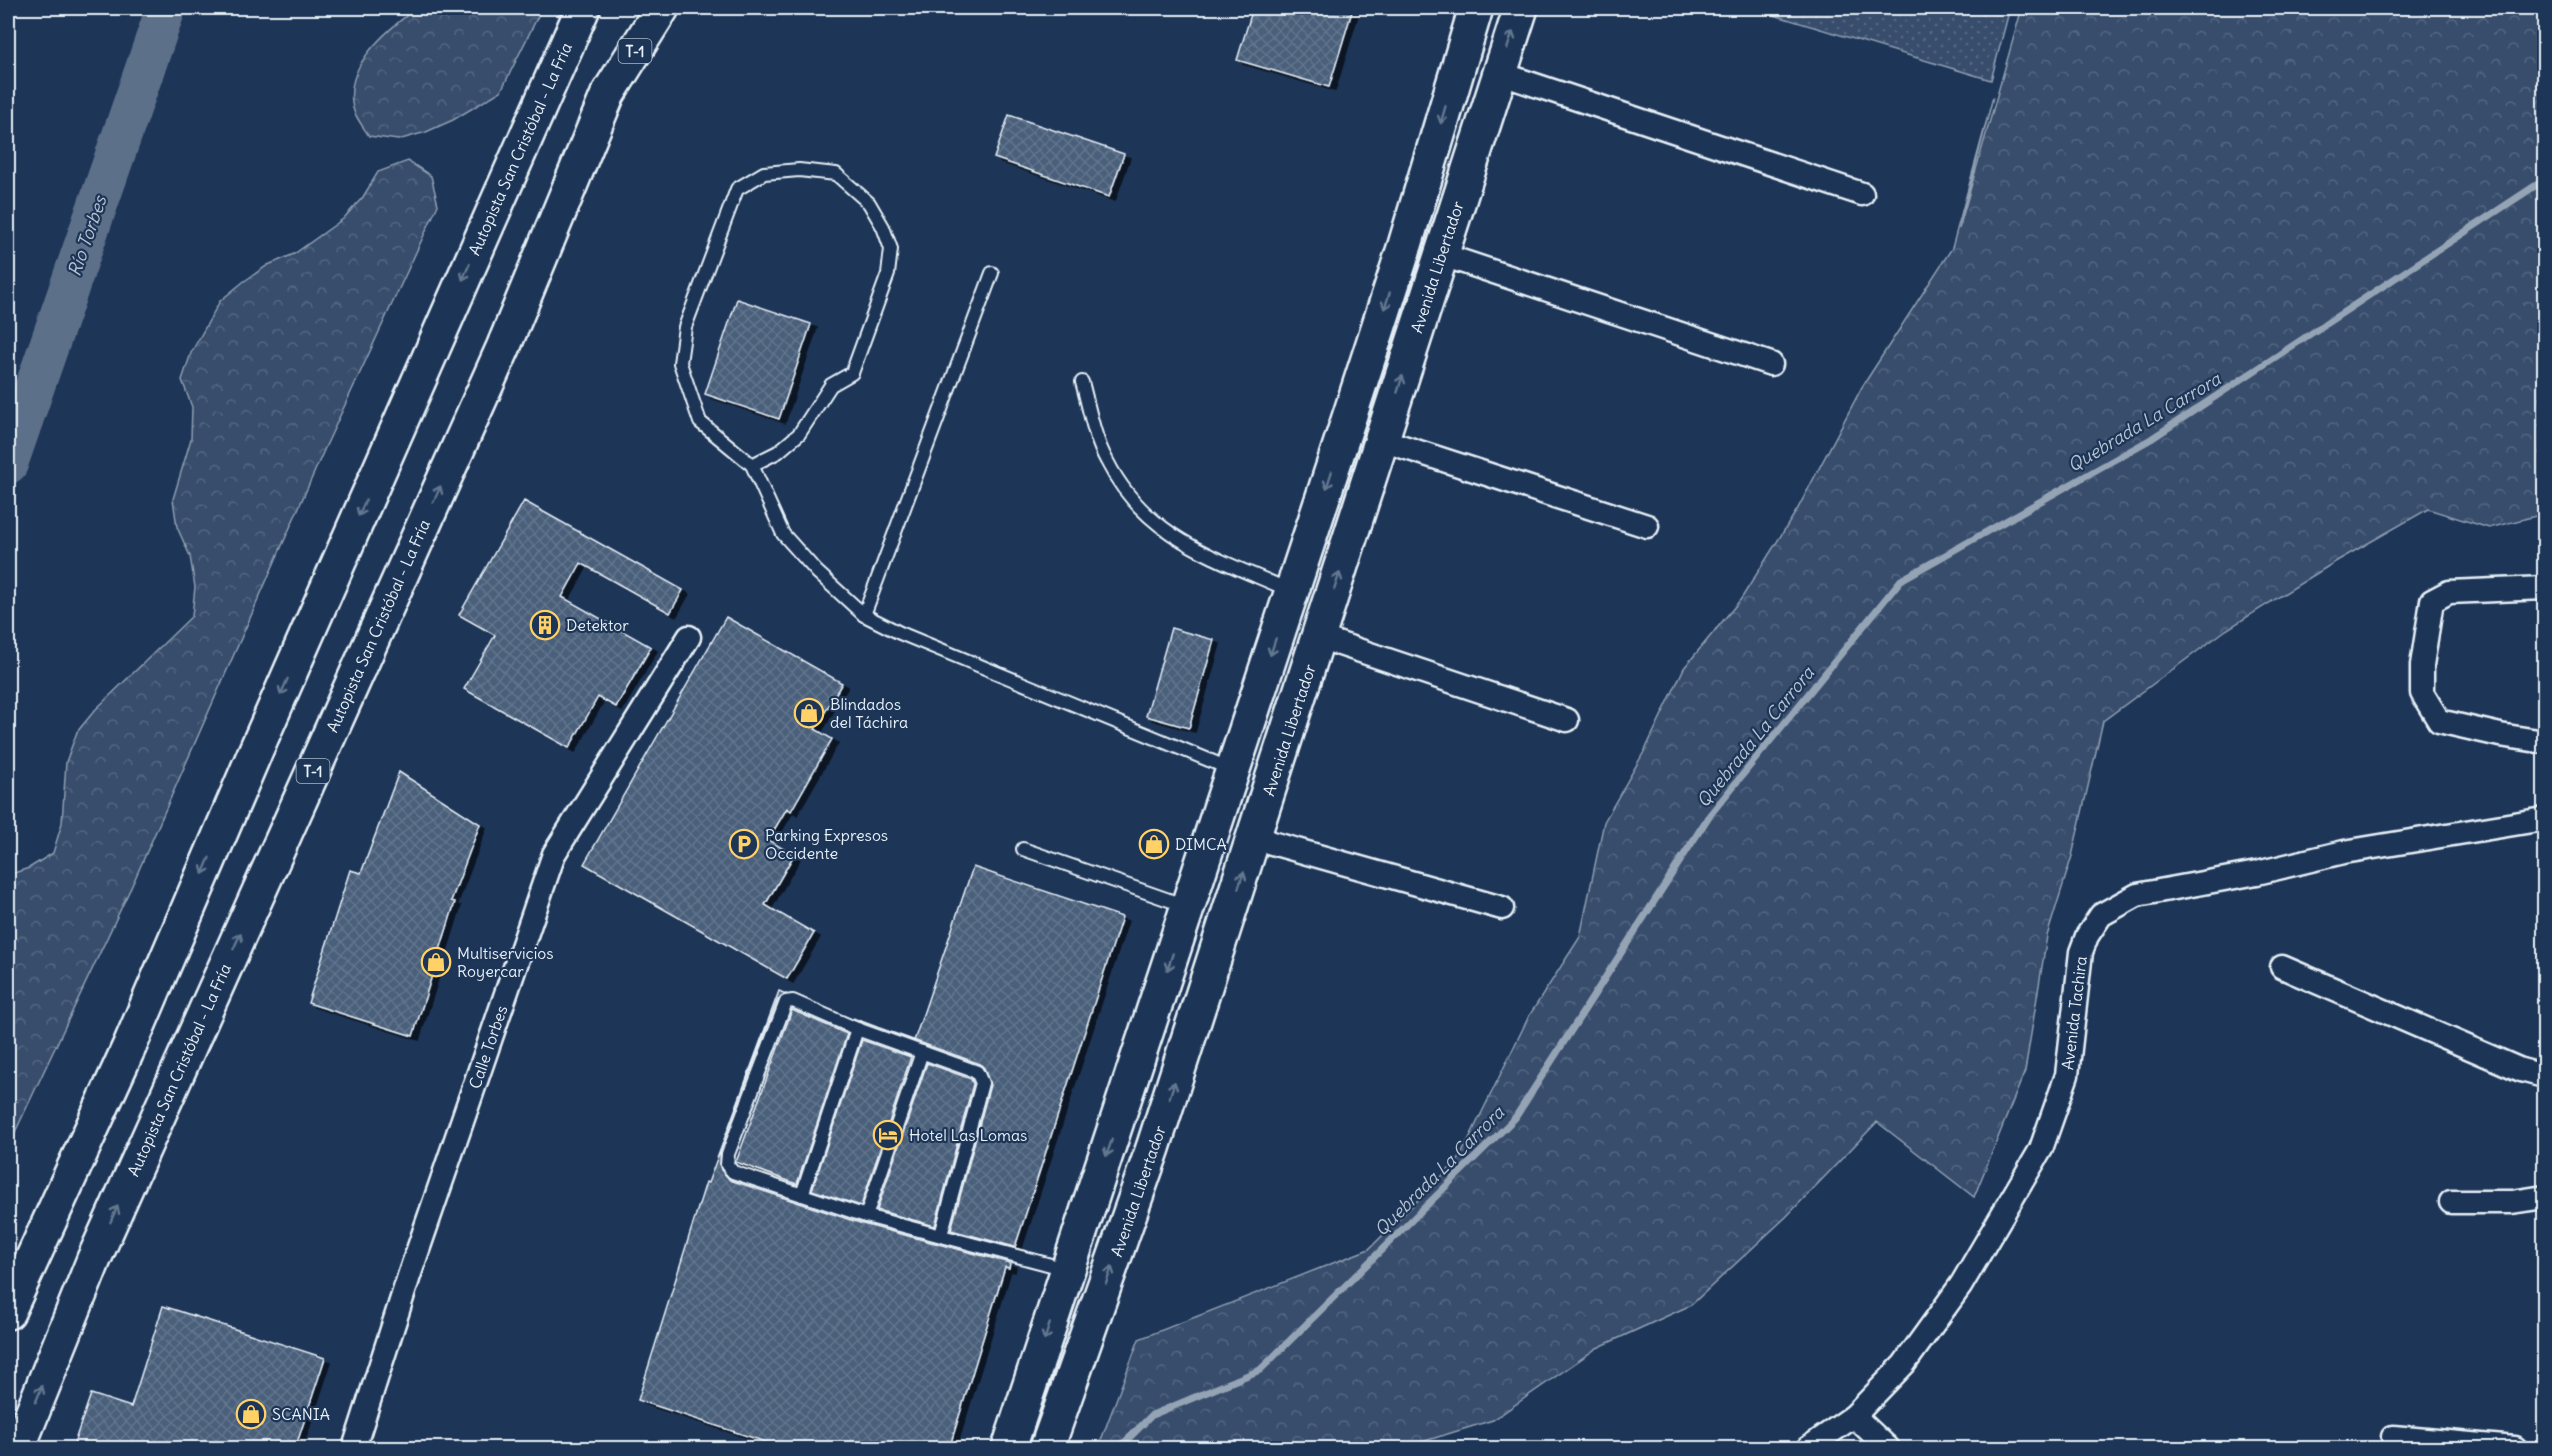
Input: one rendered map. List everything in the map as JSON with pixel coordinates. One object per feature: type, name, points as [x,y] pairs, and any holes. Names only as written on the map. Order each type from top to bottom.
[{"type":"main road","name":"Autopista San Cristóbal - La Fría","points":[[8,1312],[130,1045],[256,750],[584,8]]},
{"type":"main road","points":[[608,94],[640,8]]},
{"type":"main road","name":"Autopista San Cristóbal - La Fría","points":[[18,1449],[94,1259],[503,348],[608,94],[663,8]]},
{"type":"main road","points":[[1009,1449],[1405,245],[1476,8]]},
{"type":"main road","name":"Avenida Libertador","points":[[1047,1449],[1154,1148],[1521,8]]},
{"type":"street","points":[[1499,73],[1862,194]]},
{"type":"street","points":[[1440,254],[1771,364]]},
{"type":"street","points":[[1382,440],[1647,526]]},
{"type":"street","points":[[2544,588],[2449,592],[2432,601],[2422,674],[2422,693],[2439,721],[2544,742]]},
{"type":"street","name":"Calle Torbes","points":[[354,1449],[409,1276],[554,854],[689,637]]},
{"type":"street","points":[[1319,637],[1567,720]]},
{"type":"street","name":"Avenida Tachira","points":[[1808,1449],[1854,1416],[1904,1364],[1961,1285],[2041,1149],[2067,1075],[2081,952],[2087,936],[2101,915],[2137,895],[2257,873],[2344,852],[2544,819]]},
{"type":"street","points":[[1254,838],[1502,908]]},
{"type":"street","points":[[2282,967],[2521,1070],[2544,1076]]},
{"type":"street","points":[[2451,1202],[2512,1202],[2544,1197]]},
{"type":"street","points":[[1854,1416],[1888,1449]]},
{"type":"street","points":[[2393,1437],[2515,1449]]},
{"type":"lane","points":[[752,465],[778,453],[799,434],[831,385],[852,373],[888,274],[891,249],[883,227],[868,203],[836,174],[799,170],[764,173],[737,189],[685,327],[680,363],[700,422],[752,465],[783,534],[816,572],[864,615],[900,633],[1233,770]]},
{"type":"lane","points":[[864,615],[992,273]]},
{"type":"lane","points":[[1082,382],[1106,461],[1145,516],[1182,543],[1292,591]]},
{"type":"lane","points":[[1023,849],[1188,906]]},
{"type":"lane","points":[[941,1235],[982,1083],[977,1072],[857,1029],[793,1001],[786,1002],[728,1154],[726,1165],[733,1172],[866,1216],[1068,1269]]},
{"type":"lane","points":[[802,1195],[857,1029]]},
{"type":"lane","points":[[866,1216],[922,1052]]},
{"type":"green space","points":[[416,8],[542,8],[501,91],[453,120],[426,132],[398,140],[369,136],[353,108],[354,78],[361,64],[380,39]]},
{"type":"green space","points":[[1750,8],[2010,8],[1991,80]]},
{"type":"green space","points":[[2022,8],[2544,8],[2544,514],[2489,528],[2428,509],[2335,562],[2226,630],[2103,721],[2072,856],[2047,936],[2025,1071],[1974,1197],[1877,1122],[1786,1217],[1691,1305],[1597,1348],[1493,1420],[1402,1448],[1098,1448],[1139,1339],[1369,1249],[1459,1159],[1529,1016],[1580,937],[1604,822],[1645,750],[1684,668],[1741,599],[1797,510],[1862,387],[1952,248],[1993,97],[1959,229]]},
{"type":"green space","points":[[408,161],[431,176],[438,205],[325,448],[134,881],[8,1147],[8,875],[29,868],[53,853],[62,823],[66,762],[77,732],[95,710],[192,616],[195,587],[190,556],[177,527],[173,499],[191,439],[192,407],[182,380],[191,353],[220,301],[268,265],[294,254],[343,219],[363,197],[378,172]]},
{"type":"building","points":[[1253,8],[1353,8],[1329,87],[1237,60]]},
{"type":"building","points":[[1009,115],[1124,154],[1109,197],[994,158]]},
{"type":"building","points":[[737,299],[811,324],[779,419],[705,394]]},
{"type":"building","name":"Detektor","points":[[524,501],[683,590],[670,613],[581,563],[562,597],[651,647],[616,707],[598,697],[569,748],[464,689],[495,635],[459,615]]},
{"type":"building","points":[[726,617],[842,683],[815,729],[832,739],[791,811],[787,808],[768,840],[794,855],[765,905],[814,933],[787,979],[584,864]]},
{"type":"building","points":[[1171,628],[1214,640],[1189,728],[1146,716]]},
{"type":"building","points":[[399,772],[480,824],[451,901],[455,902],[413,1036],[308,1003],[350,870],[361,873]]},
{"type":"building","points":[[973,867],[1122,917],[1015,1247],[951,1230],[990,1085],[984,1068],[980,1064],[914,1040]]},
{"type":"building","points":[[779,991],[786,994],[778,999],[720,1151],[721,1170],[730,1180],[863,1224],[1010,1263],[1009,1268],[1005,1267],[949,1449],[787,1449],[638,1400],[706,1182],[708,1183]]},
{"type":"building","points":[[792,1010],[847,1034],[797,1184],[736,1162]]},
{"type":"building","points":[[862,1040],[911,1057],[861,1206],[812,1190]]},
{"type":"building","points":[[927,1063],[971,1079],[973,1084],[935,1226],[877,1210]]},
{"type":"building","points":[[163,1306],[325,1358],[295,1449],[72,1449],[91,1394],[131,1407]]},
{"type":"waterway","name":"Río Torbes","points":[[8,464],[166,8]]},
{"type":"waterway","name":"Quebrada La Carrora","points":[[1119,1448],[1152,1415],[1260,1370],[1515,1118],[1709,816],[1901,580],[2151,439],[2544,180]]},
{"type":"place","name":"Detektor","points":[[545,625]]},
{"type":"place","name":"Blindados del Táchira","points":[[809,713]]},
{"type":"place","name":"Parking Expresos Occidente","points":[[744,844]]},
{"type":"place","name":"DIMCA","points":[[1154,844]]},
{"type":"place","name":"Multiservicios Royercar","points":[[436,962]]},
{"type":"place","name":"Hotel Las Lomas","points":[[888,1135]]},
{"type":"place","name":"SCANIA","points":[[251,1414]]}]
